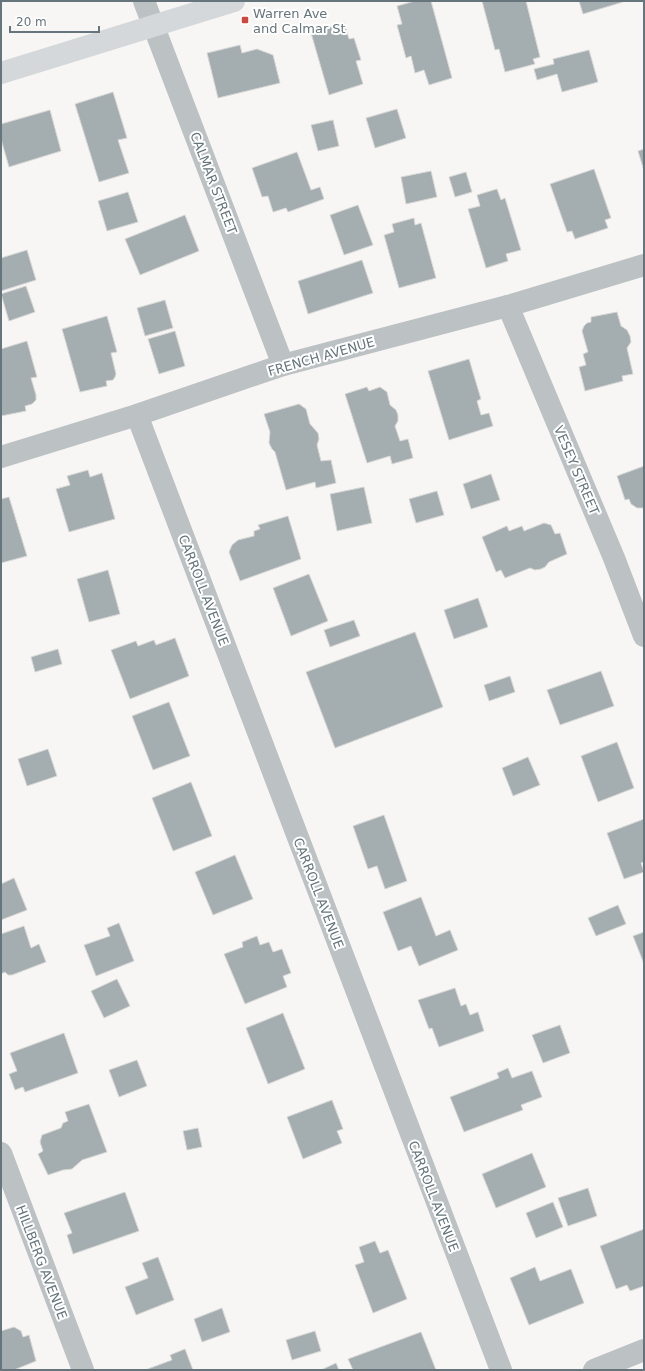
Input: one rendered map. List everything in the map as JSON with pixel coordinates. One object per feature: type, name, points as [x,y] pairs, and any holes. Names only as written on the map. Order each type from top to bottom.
[{"type":"main road","points":[[1,73],[234,1]]},
{"type":"street","name":"CALMAR STREET","points":[[144,1],[283,364]]},
{"type":"street","name":"FRENCH AVENUE","points":[[1,457],[137,416],[283,364],[508,306],[644,265]]},
{"type":"street","name":"VESEY STREET","points":[[508,306],[614,558],[644,636]]},
{"type":"street","name":"CARROLL AVENUE","points":[[137,416],[501,1370]]},
{"type":"street","name":"HILLBERG AVENUE","points":[[1,1153],[83,1370]]},
{"type":"street","points":[[594,1370],[644,1350]]},
{"type":"building","points":[[415,1],[431,1],[452,78],[429,85],[424,70],[415,73],[411,56],[406,58],[397,25],[402,24],[397,6]]},
{"type":"building","points":[[482,1],[526,1],[540,57],[533,59],[535,64],[505,72],[499,49],[495,50]]},
{"type":"building","points":[[579,1],[622,1],[623,2],[583,14]]},
{"type":"building","points":[[344,22],[349,39],[354,38],[361,60],[356,61],[363,84],[329,95],[311,33]]},
{"type":"building","points":[[240,45],[242,53],[257,49],[273,55],[280,83],[218,98],[207,53]]},
{"type":"building","points":[[589,50],[598,82],[562,92],[557,74],[537,80],[534,69],[554,64],[553,59]]},
{"type":"building","points":[[113,92],[127,138],[118,140],[129,173],[99,182],[75,104]]},
{"type":"building","points":[[397,109],[406,138],[375,148],[366,118]]},
{"type":"building","points":[[50,110],[61,151],[9,167],[1,139],[1,124]]},
{"type":"building","points":[[333,120],[339,146],[318,151],[311,125]]},
{"type":"building","points":[[644,149],[644,171],[638,151]]},
{"type":"building","points":[[297,152],[311,190],[320,187],[324,199],[288,212],[286,208],[273,212],[268,196],[262,197],[252,168]]},
{"type":"building","points":[[594,169],[611,218],[605,220],[608,228],[575,239],[572,231],[567,232],[550,184]]},
{"type":"building","points":[[431,171],[437,197],[406,204],[401,177]]},
{"type":"building","points":[[466,172],[472,192],[455,197],[449,177]]},
{"type":"building","points":[[497,189],[501,200],[505,198],[521,250],[506,254],[508,261],[486,268],[468,209],[480,206],[477,195]]},
{"type":"building","points":[[128,192],[138,222],[107,231],[98,201]]},
{"type":"building","points":[[358,205],[373,245],[344,255],[330,215]]},
{"type":"building","points":[[185,215],[199,251],[140,275],[125,239]]},
{"type":"building","points":[[414,218],[415,225],[421,223],[436,278],[399,288],[384,235],[394,232],[392,224]]},
{"type":"building","points":[[27,250],[36,280],[1,291],[1,258]]},
{"type":"building","points":[[362,260],[373,293],[308,314],[298,281]]},
{"type":"building","points":[[26,286],[35,312],[9,321],[1,294]]},
{"type":"building","points":[[165,300],[173,328],[145,336],[137,308]]},
{"type":"building","points":[[617,312],[621,326],[627,330],[630,336],[631,342],[627,348],[633,374],[622,376],[623,381],[585,391],[579,367],[586,365],[583,354],[588,352],[582,331],[584,326],[591,322],[591,317]]},
{"type":"building","points":[[107,316],[117,352],[111,353],[116,374],[115,377],[113,380],[106,381],[107,386],[80,392],[62,329]]},
{"type":"building","points":[[175,331],[185,366],[159,374],[148,339]]},
{"type":"building","points":[[27,341],[37,377],[31,378],[36,400],[32,404],[25,406],[26,411],[1,416],[1,349]]},
{"type":"building","points":[[469,359],[481,399],[477,401],[481,415],[489,413],[493,426],[449,440],[428,371]]},
{"type":"building","points":[[367,387],[369,391],[380,387],[387,392],[390,405],[396,410],[398,415],[398,421],[395,426],[400,441],[408,439],[413,458],[392,464],[390,456],[367,463],[345,394]]},
{"type":"building","points":[[299,404],[306,409],[310,424],[318,433],[319,439],[317,445],[321,461],[331,460],[336,483],[316,488],[315,482],[286,490],[275,452],[269,443],[270,432],[264,414]]},
{"type":"building","points":[[644,466],[644,508],[637,508],[631,504],[629,499],[625,500],[617,476]]},
{"type":"building","points":[[88,470],[90,477],[102,473],[115,519],[69,532],[56,489],[70,485],[67,476]]},
{"type":"building","points":[[491,474],[500,500],[471,509],[463,484]]},
{"type":"building","points":[[364,487],[372,523],[337,531],[330,494]]},
{"type":"building","points":[[437,491],[444,515],[416,523],[409,499]]},
{"type":"building","points":[[9,497],[27,556],[1,563],[1,499]]},
{"type":"building","points":[[288,516],[301,559],[240,581],[229,552],[232,545],[238,540],[254,536],[254,531],[260,529],[258,525]]},
{"type":"building","points":[[544,523],[551,525],[555,534],[560,533],[567,554],[549,562],[541,569],[535,570],[530,568],[505,578],[501,570],[496,572],[482,537],[507,526],[509,531],[522,526],[524,531]]},
{"type":"building","points":[[108,570],[120,614],[89,622],[77,579]]},
{"type":"building","points":[[309,574],[328,621],[291,636],[273,588]]},
{"type":"building","points":[[478,598],[488,627],[454,639],[444,610]]},
{"type":"building","points":[[354,620],[360,636],[330,647],[324,630]]},
{"type":"building","points":[[415,632],[443,707],[335,748],[306,672]]},
{"type":"building","points":[[175,638],[189,676],[130,699],[111,650],[136,641],[138,646],[154,640],[156,645]]},
{"type":"building","points":[[58,649],[62,664],[35,672],[31,657]]},
{"type":"building","points":[[601,671],[614,706],[560,725],[547,690]]},
{"type":"building","points":[[510,676],[515,692],[489,701],[484,685]]},
{"type":"building","points":[[169,702],[190,756],[153,770],[132,716]]},
{"type":"building","points":[[617,742],[634,788],[598,802],[581,756]]},
{"type":"building","points":[[48,749],[57,776],[27,786],[18,759]]},
{"type":"building","points":[[528,757],[540,785],[513,796],[502,768]]},
{"type":"building","points":[[191,782],[212,836],[173,851],[152,798]]},
{"type":"building","points":[[384,815],[407,881],[385,889],[377,866],[368,869],[353,826]]},
{"type":"building","points":[[644,819],[644,862],[641,863],[644,872],[624,879],[607,833]]},
{"type":"building","points":[[235,855],[253,899],[213,915],[195,872]]},
{"type":"building","points":[[14,878],[27,910],[1,920],[1,884]]},
{"type":"building","points":[[421,897],[436,936],[450,930],[458,950],[419,966],[411,946],[398,951],[383,912]]},
{"type":"building","points":[[618,905],[626,924],[596,936],[588,918]]},
{"type":"building","points":[[119,923],[134,961],[96,976],[84,945],[110,936],[107,928]]},
{"type":"building","points":[[24,926],[31,948],[39,944],[46,962],[12,975],[8,975],[5,972],[1,974],[1,934]]},
{"type":"building","points":[[644,932],[644,964],[633,936]]},
{"type":"building","points":[[257,936],[260,945],[269,942],[273,952],[282,949],[291,973],[283,976],[287,987],[245,1004],[224,954],[243,947],[242,942]]},
{"type":"building","points":[[117,979],[130,1006],[104,1018],[91,991]]},
{"type":"building","points":[[455,988],[461,1006],[466,1004],[470,1015],[478,1012],[484,1031],[439,1047],[432,1028],[429,1029],[418,1000]]},
{"type":"building","points":[[283,1013],[305,1069],[268,1084],[246,1028]]},
{"type":"building","points":[[560,1025],[570,1053],[543,1063],[532,1035]]},
{"type":"building","points":[[64,1033],[78,1073],[25,1092],[23,1087],[15,1090],[9,1074],[17,1071],[10,1053]]},
{"type":"building","points":[[137,1060],[147,1086],[119,1097],[109,1070]]},
{"type":"building","points":[[508,1068],[512,1078],[532,1071],[542,1097],[521,1105],[523,1110],[464,1132],[450,1097],[499,1078],[497,1073]]},
{"type":"building","points":[[332,1100],[343,1129],[337,1131],[342,1143],[303,1159],[287,1117]]},
{"type":"building","points":[[89,1104],[107,1152],[82,1160],[72,1169],[63,1170],[48,1175],[38,1154],[43,1151],[40,1142],[42,1135],[61,1128],[63,1123],[68,1121],[65,1112]]},
{"type":"building","points":[[198,1128],[202,1147],[187,1150],[183,1131]]},
{"type":"building","points":[[532,1153],[546,1187],[496,1208],[482,1174]]},
{"type":"building","points":[[588,1188],[597,1216],[568,1226],[558,1198]]},
{"type":"building","points":[[125,1192],[139,1231],[73,1254],[67,1235],[72,1233],[64,1213]]},
{"type":"building","points":[[553,1202],[563,1227],[536,1238],[526,1213]]},
{"type":"building","points":[[644,1229],[644,1286],[630,1291],[627,1285],[616,1289],[600,1246]]},
{"type":"building","points":[[375,1241],[380,1253],[388,1250],[407,1299],[373,1313],[355,1265],[364,1262],[359,1247]]},
{"type":"building","points":[[158,1257],[174,1300],[136,1315],[125,1287],[148,1278],[142,1263]]},
{"type":"building","points":[[535,1267],[540,1281],[571,1269],[584,1303],[529,1325],[510,1278]]},
{"type":"building","points":[[222,1308],[230,1332],[202,1342],[194,1319]]},
{"type":"building","points":[[14,1327],[21,1331],[23,1337],[29,1335],[36,1361],[14,1370],[1,1370],[1,1331]]},
{"type":"building","points":[[315,1331],[321,1351],[292,1360],[286,1340]]},
{"type":"building","points":[[421,1332],[436,1370],[353,1370],[348,1359]]},
{"type":"building","points":[[185,1349],[193,1370],[145,1370],[172,1360],[170,1355]]},
{"type":"building","points":[[336,1363],[339,1370],[321,1370]]},
{"type":"place","name":"Warren Ave and Calmar St","points":[[245,20]]}]
